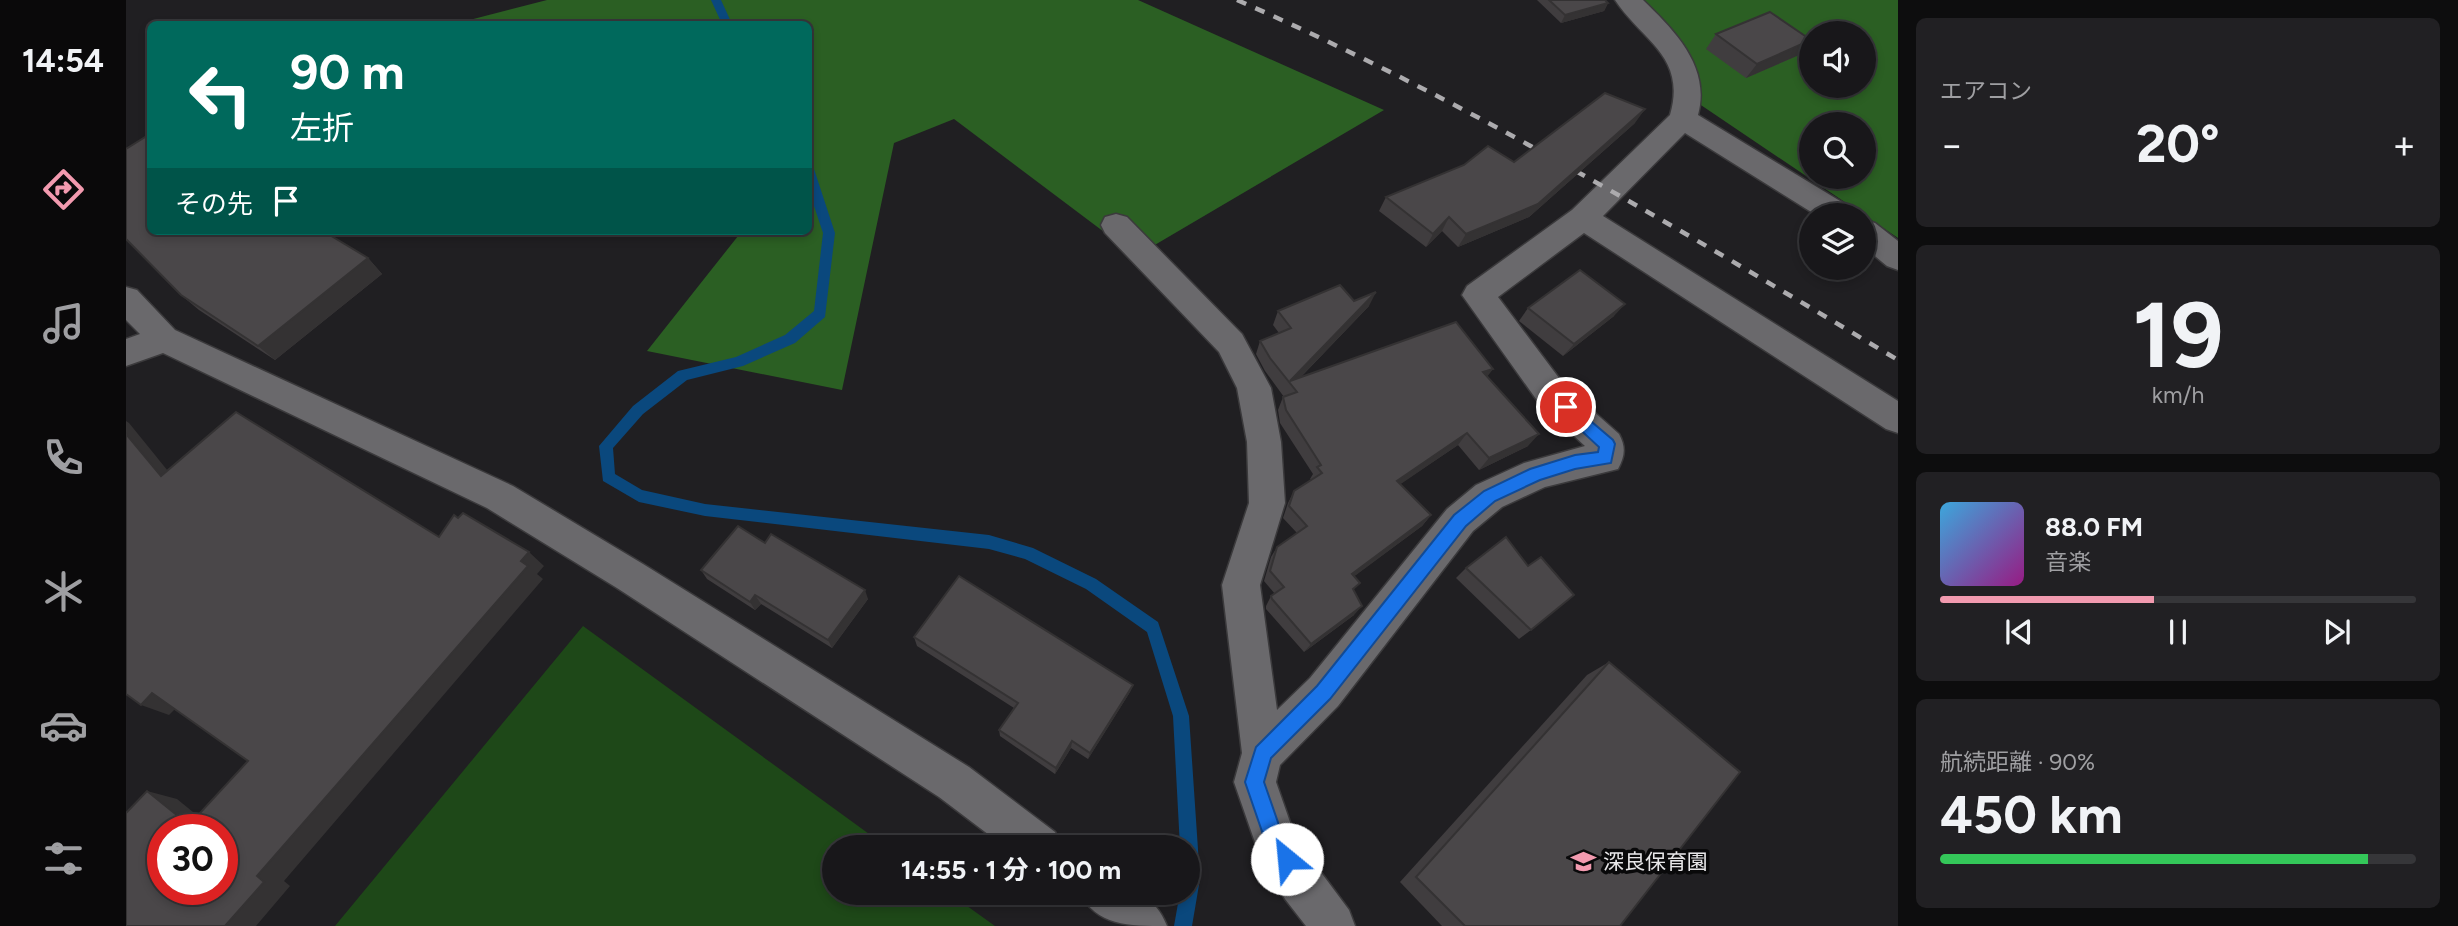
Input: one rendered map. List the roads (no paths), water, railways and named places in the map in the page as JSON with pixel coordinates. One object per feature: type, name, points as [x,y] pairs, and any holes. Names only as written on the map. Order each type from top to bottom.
[{"type":"street","points":[[1263,753],[1324,692],[1460,520],[1489,496],[1536,474],[1575,462],[1606,458],[1607,444],[1553,396],[1478,295],[1583,218],[1683,119],[1688,107],[1688,85],[1679,55],[1628,0]]},
{"type":"street","points":[[1683,119],[1820,203]]},
{"type":"street","points":[[1583,218],[1898,419]]},
{"type":"street","points":[[1116,225],[1231,343],[1254,388],[1264,442],[1267,503],[1241,585],[1263,753],[1255,782],[1273,836],[1301,883],[1333,926]]},
{"type":"street","points":[[1876,241],[1898,258]]},
{"type":"street","points":[[126,299],[164,339],[500,497],[630,576],[954,782],[1024,835]]},
{"type":"street","points":[[126,353],[164,339]]},
{"type":"waterway","points":[[716,0],[726,21]]},
{"type":"waterway","points":[[812,181],[829,233],[820,313],[790,339],[738,362],[683,375],[638,410],[606,446],[608,477],[639,496],[705,510],[989,542],[1028,553],[1091,584],[1153,627],[1181,716],[1191,879],[1183,926]]},
{"type":"railway","points":[[1237,0],[1323,39],[1491,124],[1655,216],[1898,360]]},
{"type":"place","name":"深良保育園","points":[[1583,861]]}]
